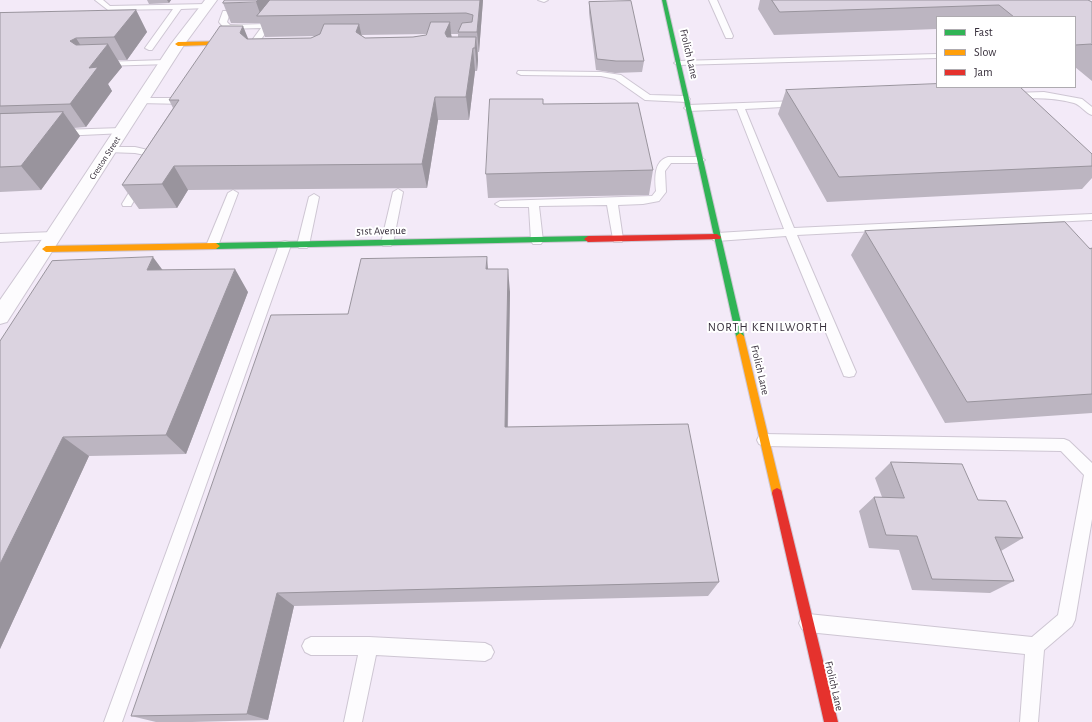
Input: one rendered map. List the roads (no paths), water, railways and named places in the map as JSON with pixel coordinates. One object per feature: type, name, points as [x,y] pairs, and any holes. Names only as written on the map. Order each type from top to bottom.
[{"type":"street","name":"Frolich Lane","points":[[664,0],[717,237],[830,722]]},
{"type":"street","name":"Creston Street","points":[[0,316],[50,243],[178,44],[209,3]]},
{"type":"street","points":[[178,44],[259,44]]},
{"type":"street","name":"51st Avenue","points":[[50,243],[212,246],[717,237]]},
{"type":"lane","points":[[99,0],[105,9],[179,6],[209,3]]},
{"type":"lane","points":[[713,0],[729,36]]},
{"type":"lane","points":[[149,48],[179,6]]},
{"type":"lane","points":[[259,44],[267,26],[280,8]]},
{"type":"lane","points":[[226,13],[223,22],[228,27],[267,26]]},
{"type":"lane","points":[[678,63],[936,56]]},
{"type":"lane","points":[[90,64],[166,62]]},
{"type":"lane","points":[[521,73],[600,74],[618,77],[648,98],[687,103],[740,106],[811,103]]},
{"type":"lane","points":[[1006,97],[1044,95],[1079,101],[1092,112]]},
{"type":"lane","points":[[141,101],[190,98],[181,112]]},
{"type":"lane","points":[[740,106],[790,232],[849,372]]},
{"type":"lane","points":[[54,133],[122,131]]},
{"type":"lane","points":[[110,150],[135,150],[149,153],[153,162],[127,204]]},
{"type":"lane","points":[[500,204],[655,199],[661,192],[660,171],[668,160],[700,160]]},
{"type":"lane","points":[[387,243],[398,192]]},
{"type":"lane","points":[[212,246],[233,193]]},
{"type":"lane","points":[[303,244],[314,197]]},
{"type":"lane","points":[[612,201],[618,239]]},
{"type":"lane","points":[[534,204],[536,241]]},
{"type":"lane","points":[[717,237],[1092,217]]},
{"type":"lane","points":[[0,238],[50,243]]},
{"type":"lane","points":[[113,722],[285,245]]},
{"type":"lane","points":[[764,440],[1064,445],[1092,474],[1066,620],[1035,646],[1029,722]]},
{"type":"lane","points":[[808,624],[1035,646]]},
{"type":"lane","points":[[311,646],[369,646],[485,652]]},
{"type":"lane","points":[[353,722],[369,646]]},
{"type":"district","name":"NORTH KENILWORTH","points":[[768,327]]}]
